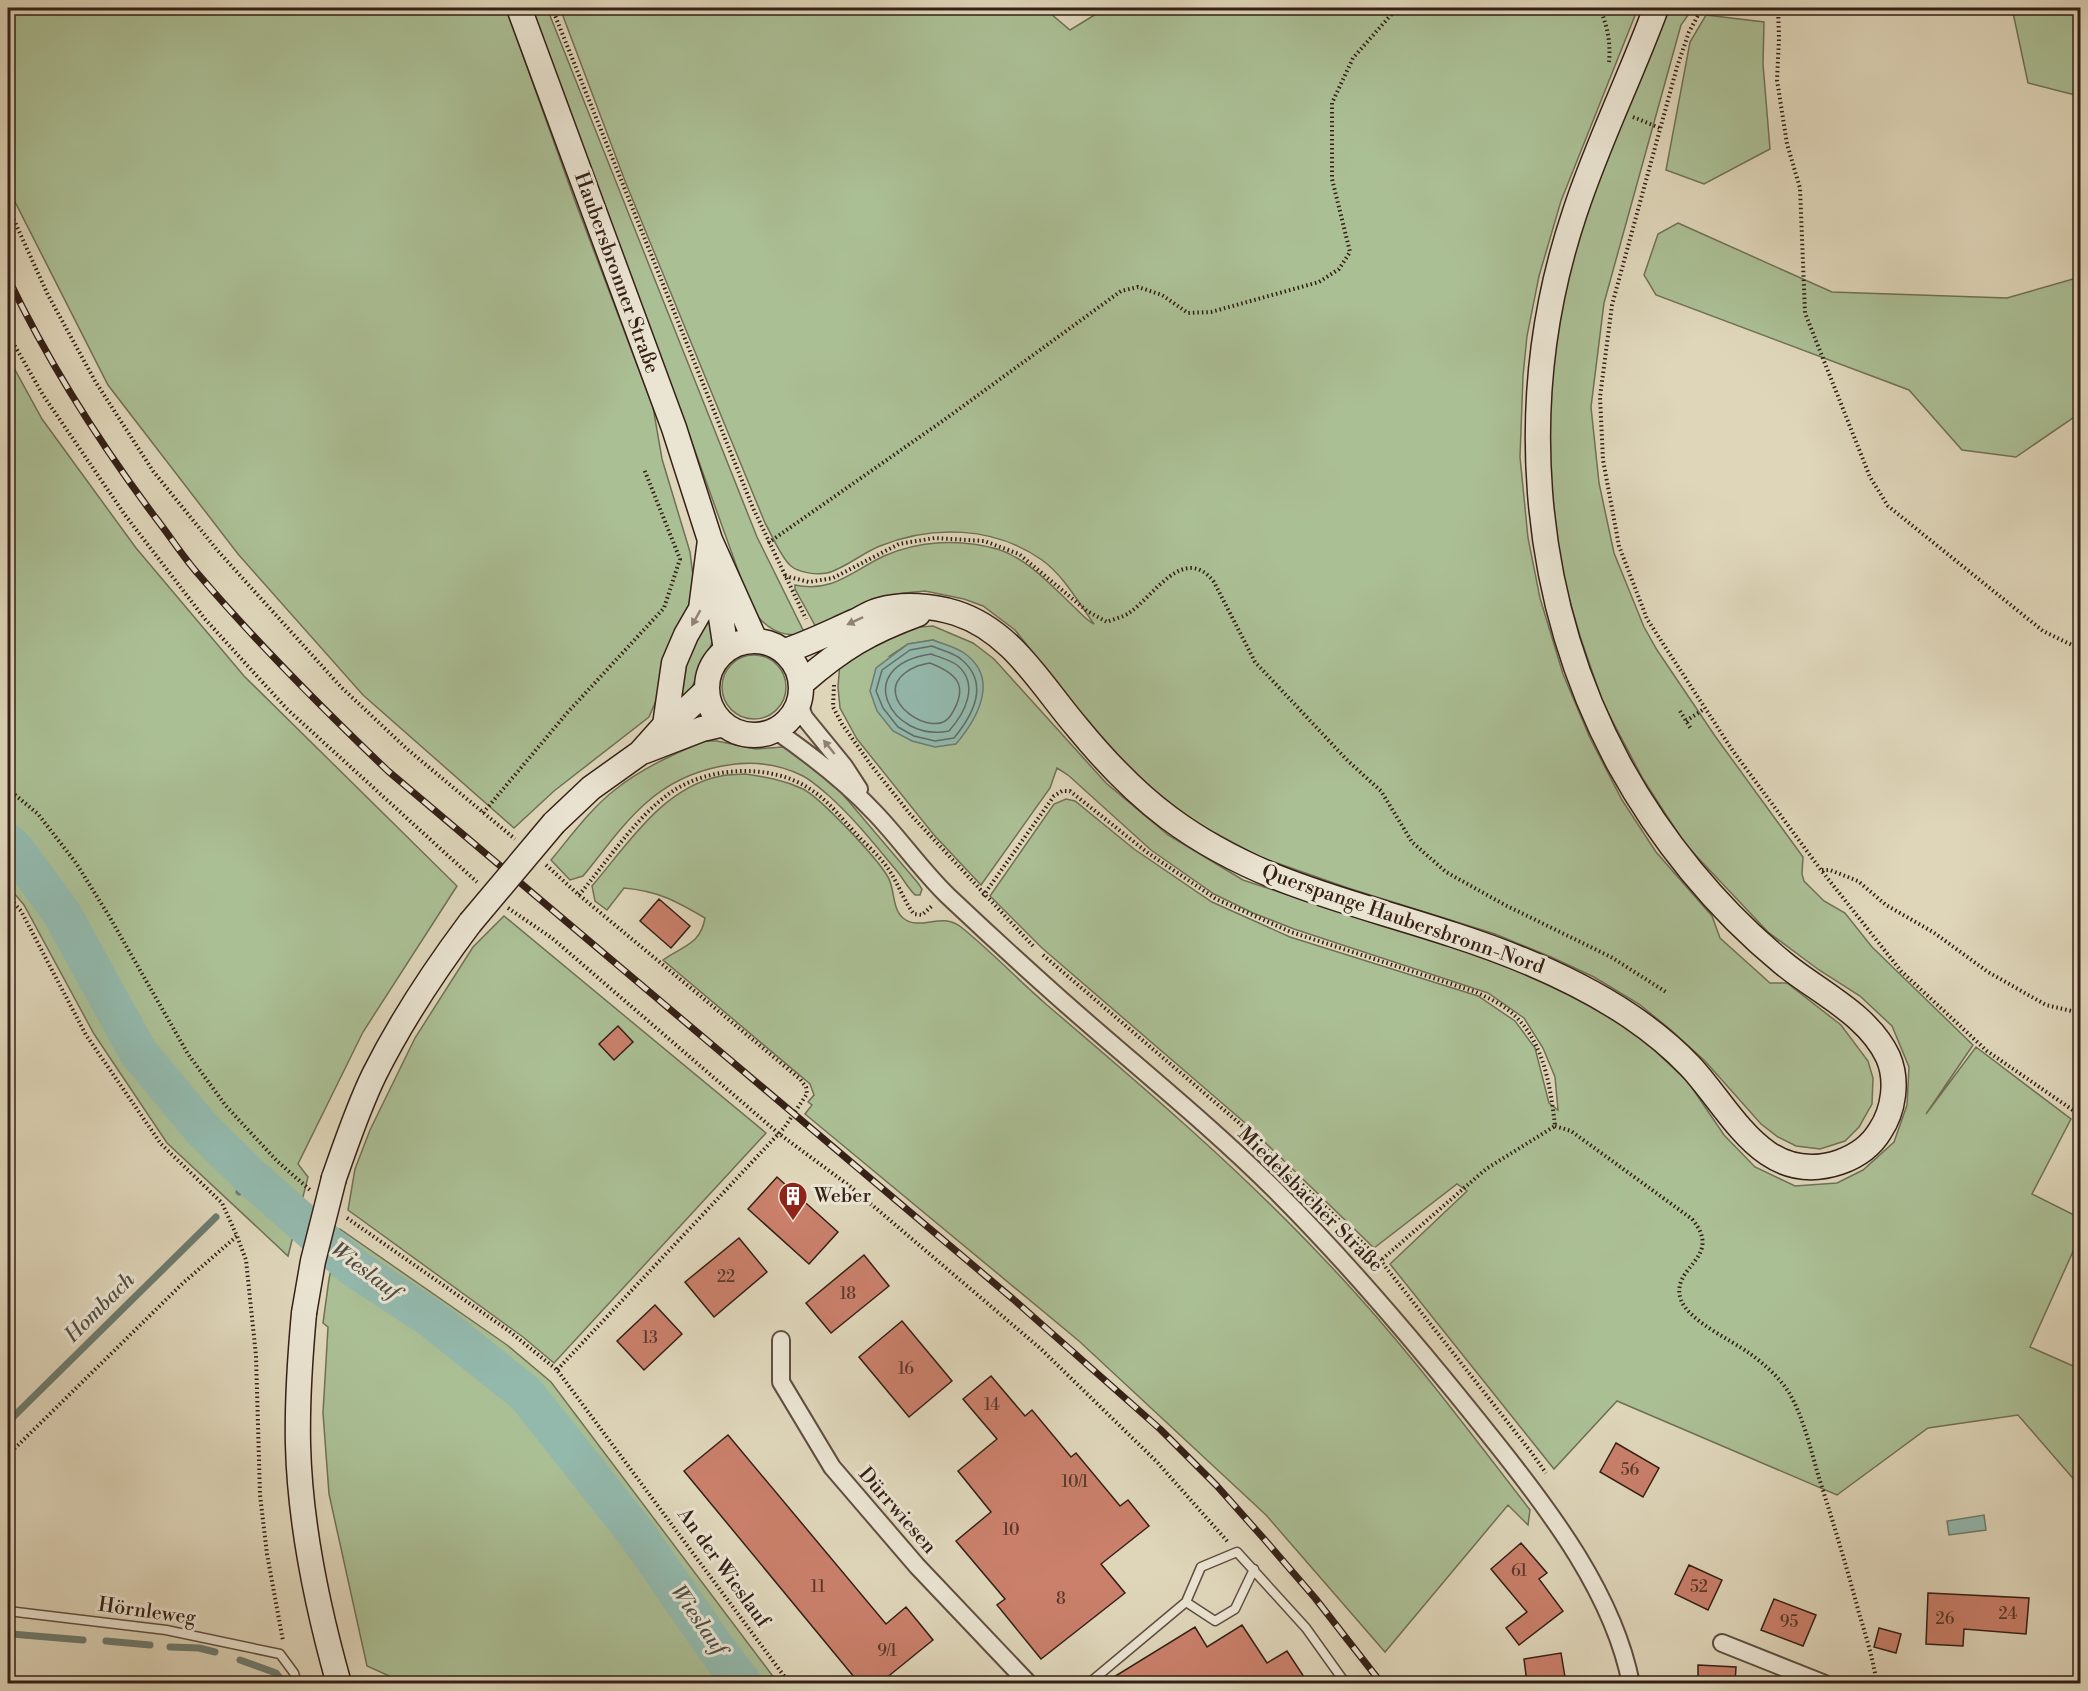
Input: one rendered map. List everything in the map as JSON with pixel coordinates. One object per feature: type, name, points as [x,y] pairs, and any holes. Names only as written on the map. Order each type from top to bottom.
[{"type":"main road","name":"Haubersbronner Straße","points":[[519,8],[674,428],[710,540]]},
{"type":"main road","name":"Querspange Haubersbronn-Nord","points":[[785,651],[881,609],[907,606],[932,609],[952,612],[974,621],[993,632],[1014,649],[1074,725],[1126,781],[1165,816],[1213,848],[1263,873],[1313,892],[1491,948],[1544,968],[1586,989],[1659,1036],[1688,1063],[1752,1143],[1771,1156],[1803,1167],[1830,1166],[1854,1157],[1872,1142],[1885,1125],[1892,1102],[1894,1076],[1888,1058],[1873,1033],[1855,1016],[1782,963],[1746,930],[1706,887],[1643,804],[1594,713],[1575,664],[1550,570],[1539,498],[1537,454],[1538,401],[1549,307],[1576,208],[1656,8]]},
{"type":"main road","points":[[710,540],[755,640]]},
{"type":"main road","points":[[710,540],[726,650]]},
{"type":"main road","points":[[665,725],[674,663],[701,609],[710,540]]},
{"type":"main road","points":[[800,693],[829,659],[858,640],[880,628],[932,609]]},
{"type":"main road","points":[[755,640],[771,643],[785,651],[796,665],[800,693],[794,714],[786,723],[762,734],[736,731],[724,724],[715,714],[707,690],[709,675],[715,661],[726,650],[740,643],[755,640]]},
{"type":"main road","points":[[339,1683],[316,1592],[304,1521],[298,1435],[298,1382],[304,1313],[313,1261],[333,1178],[352,1127],[379,1066],[404,1019],[433,973],[470,923],[554,823],[591,788],[640,753],[665,725],[707,690]]},
{"type":"main road","points":[[640,753],[692,732],[724,724]]},
{"type":"street","points":[[800,693],[804,717],[844,766],[874,812]]},
{"type":"street","points":[[775,730],[821,761],[874,812]]},
{"type":"street","name":"Miedelsbacher Straße","points":[[874,812],[946,894],[1058,997],[1168,1090],[1267,1183],[1360,1279],[1462,1400],[1515,1468],[1587,1571],[1608,1613],[1628,1667],[1631,1683]]},
{"type":"street","name":"Dürrwiesen","points":[[781,1340],[781,1382],[832,1467],[917,1566],[1029,1683]]},
{"type":"street","points":[[1722,1643],[1825,1683]]},
{"type":"lane","points":[[1088,1683],[1186,1602],[1201,1567],[1237,1552],[1306,1628],[1346,1683]]},
{"type":"lane","points":[[1186,1602],[1215,1621],[1235,1609],[1254,1569]]},
{"type":"lane","name":"Hörnleweg","points":[[8,1611],[166,1630],[280,1654]]},
{"type":"lane","points":[[280,1654],[294,1673],[297,1683]]},
{"type":"path","points":[[552,8],[768,543],[807,620]]},
{"type":"path","points":[[768,543],[944,420],[1121,291],[1138,287],[1162,295],[1188,313],[1211,312],[1319,282],[1339,269],[1350,252],[1332,179],[1332,103],[1353,58],[1397,8]]},
{"type":"path","points":[[1600,8],[1607,26],[1611,48],[1609,68]]},
{"type":"path","points":[[1702,8],[1689,32],[1660,128],[1612,305],[1600,397],[1603,460],[1619,546],[1647,619],[1704,709],[1821,870],[1901,971],[1987,1051],[2080,1115]]},
{"type":"path","points":[[1778,8],[1777,80],[1787,144],[1800,188],[1805,313],[1824,366],[1870,477],[1888,506],[2043,630],[2080,649]]},
{"type":"path","points":[[1615,110],[1660,128]]},
{"type":"path","points":[[8,207],[48,295],[95,381],[153,471],[218,551],[340,687],[407,749],[519,842]]},
{"type":"path","points":[[8,333],[43,395],[119,506],[205,619],[287,709],[481,886]]},
{"type":"path","points":[[483,813],[567,713],[664,608],[680,559],[644,470]]},
{"type":"path","points":[[784,576],[809,582],[833,578],[899,544],[935,538],[984,541],[1019,554],[1087,611],[1107,622],[1128,614],[1180,570],[1196,567],[1208,574],[1214,582],[1255,662],[1348,761],[1381,791],[1412,842],[1446,872],[1505,905],[1611,957],[1666,992]]},
{"type":"path","points":[[834,681],[834,707],[842,724]]},
{"type":"path","points":[[1686,721],[1704,709]]},
{"type":"path","points":[[1680,711],[1691,729]]},
{"type":"path","points":[[579,895],[645,814],[670,793],[692,781],[718,773],[744,772],[790,778],[810,789],[827,803],[886,866],[914,914],[922,915],[946,894]]},
{"type":"path","points":[[8,789],[38,814],[76,863],[110,916],[188,1054],[226,1106],[302,1184]]},
{"type":"path","points":[[966,911],[984,895],[1054,796],[1062,791],[1070,791],[1148,853],[1216,899],[1291,932],[1476,992],[1502,1005],[1523,1024],[1542,1056],[1552,1093],[1555,1125]]},
{"type":"path","points":[[545,864],[800,1079],[806,1087],[807,1094],[778,1133],[557,1370]]},
{"type":"path","points":[[1821,870],[1830,870],[1858,882],[1886,905],[1933,932],[1988,972],[2046,1005],[2080,1013]]},
{"type":"path","points":[[8,896],[21,911],[86,1035],[161,1144],[222,1203],[246,1260],[256,1356],[260,1495],[267,1554],[283,1639],[280,1654]]},
{"type":"path","points":[[504,904],[552,938],[778,1133],[851,1187],[1041,1349],[1157,1462],[1237,1552]]},
{"type":"path","points":[[1360,1279],[1486,1169],[1555,1125]]},
{"type":"path","points":[[1555,1125],[1571,1131],[1692,1219],[1700,1229],[1704,1241],[1700,1252],[1683,1278],[1681,1300],[1689,1313],[1750,1354],[1770,1370],[1788,1391],[1800,1417],[1845,1562],[1877,1683]]},
{"type":"path","name":"An der Wieslauf","points":[[352,1222],[509,1331],[557,1370],[790,1683]]},
{"type":"path","points":[[8,1455],[183,1283],[237,1236]]},
{"type":"green space","points":[[8,8],[506,8],[575,201],[653,407],[662,459],[690,552],[693,576],[691,600],[660,674],[658,696],[649,717],[554,791],[514,828],[363,695],[238,554],[108,385],[8,188]]},
{"type":"green space","points":[[531,8],[547,8],[757,537],[805,634],[788,634],[774,630],[752,609]]},
{"type":"green space","points":[[560,8],[1044,8],[1070,30],[1106,8],[1638,8],[1561,201],[1539,276],[1527,336],[1523,376],[1520,457],[1528,538],[1540,598],[1563,674],[1590,738],[1622,800],[1656,852],[1712,916],[1720,938],[1770,983],[1787,983],[1841,1025],[1868,1061],[1873,1078],[1872,1104],[1859,1127],[1845,1141],[1820,1149],[1796,1146],[1778,1137],[1761,1124],[1705,1061],[1671,1030],[1639,1004],[1594,977],[1495,934],[1348,888],[1260,857],[1202,826],[1152,790],[1130,768],[1102,739],[1015,630],[983,606],[964,599],[925,591],[904,593],[882,598],[817,629],[795,585],[820,586],[842,579],[897,551],[925,544],[954,542],[969,543],[1008,553],[1038,573],[1094,624],[1064,581],[1050,566],[1023,549],[983,535],[941,532],[900,539],[874,549],[827,573],[803,572],[787,562],[765,523],[625,181]]},
{"type":"green space","points":[[1666,8],[1693,8],[1681,25],[1604,303],[1591,407],[1599,483],[1614,553],[1644,627],[1657,650],[1715,736],[1803,857],[1804,881],[1824,901],[1845,913],[1872,947],[1973,1045],[1926,1114],[1976,1047],[2071,1119],[2032,1194],[2080,1218],[2080,1236],[2030,1347],[2080,1369],[2080,1483],[2077,1483],[2018,1415],[1928,1428],[1837,1495],[1617,1401],[1554,1469],[1390,1264],[1467,1191],[1457,1184],[1374,1248],[1244,1122],[1042,948],[990,896],[1054,804],[1066,799],[1075,801],[1134,849],[1212,902],[1290,937],[1478,996],[1515,1021],[1535,1048],[1549,1103],[1558,1110],[1555,1077],[1543,1048],[1524,1018],[1488,993],[1294,929],[1214,894],[1151,850],[1068,775],[1057,768],[1050,788],[981,885],[934,835],[857,739],[840,708],[838,687],[840,662],[906,628],[933,626],[973,643],[994,659],[1106,783],[1168,835],[1243,880],[1330,909],[1417,933],[1550,983],[1634,1031],[1688,1082],[1724,1135],[1755,1167],[1795,1186],[1837,1183],[1863,1170],[1894,1142],[1907,1105],[1909,1067],[1892,1026],[1860,996],[1819,970],[1768,932],[1685,844],[1643,779],[1603,703],[1580,636],[1560,567],[1550,495],[1549,400],[1556,327],[1584,215]],"holes":[[[933,640],[964,653],[890,656],[908,644]]]},
{"type":"green space","points":[[2012,8],[2080,8],[2080,93],[2075,95],[2028,83]]},
{"type":"green space","points":[[1706,15],[1764,22],[1763,64],[1770,149],[1704,184],[1666,170],[1690,42]]},
{"type":"green space","points":[[1678,223],[1832,292],[2007,298],[2080,277],[2080,413],[2016,457],[1962,450],[1909,390],[1656,295],[1644,275],[1658,234]]},
{"type":"green space","points":[[8,357],[42,419],[136,548],[244,676],[457,886],[363,1032],[298,1164],[308,1177],[288,1256],[167,1143],[94,1034],[24,905],[8,886]]},
{"type":"green space","points":[[713,613],[715,636],[684,701],[679,698],[685,663],[699,633]]},
{"type":"green space","points":[[748,655],[760,655],[777,664],[784,675],[786,687],[784,699],[777,710],[760,719],[748,719],[736,714],[727,705],[722,693],[722,681],[727,669],[736,660]]},
{"type":"green space","points":[[706,741],[756,749],[783,747],[797,752],[834,784],[918,883],[922,889],[920,895],[915,895],[864,831],[819,787],[803,776],[784,768],[763,764],[721,766],[680,780],[662,790],[629,820],[583,876],[570,880],[551,860],[590,813],[616,789],[659,762]]},
{"type":"green space","points":[[745,774],[789,783],[812,795],[849,830],[882,868],[890,882],[899,914],[903,918],[917,923],[946,921],[961,927],[1222,1159],[1289,1223],[1350,1287],[1429,1380],[1530,1510],[1528,1525],[1508,1505],[1385,1652],[1266,1515],[1079,1341],[805,1114],[812,1105],[808,1102],[814,1095],[810,1084],[663,960],[695,939],[703,927],[705,918],[666,898],[636,889],[624,888],[607,910],[595,901],[592,886],[648,819],[664,805],[681,792],[700,782],[724,775]]},
{"type":"green space","points":[[504,916],[766,1133],[554,1363],[523,1337],[348,1210],[355,1169],[370,1130],[415,1038],[473,947]]},
{"type":"green space","points":[[340,1229],[507,1345],[551,1382],[778,1683],[407,1684],[367,1666],[329,1494],[323,1413],[328,1327],[323,1323],[329,1279]]},
{"type":"water","points":[[933,640],[964,653],[975,663],[981,674],[983,686],[978,710],[964,734],[956,744],[935,747],[912,741],[893,731],[877,711],[870,691],[876,668],[908,644]]},
{"type":"water","points":[[1984,1515],[1986,1530],[1949,1535],[1947,1521]]},
{"type":"building","points":[[659,899],[690,926],[671,948],[640,921]]},
{"type":"building","points":[[618,1026],[633,1042],[614,1060],[599,1044]]},
{"type":"building","name":"Weber","points":[[777,1177],[838,1232],[809,1264],[748,1209]]},
{"type":"building","points":[[739,1238],[767,1272],[714,1317],[685,1282]]},
{"type":"building","points":[[864,1255],[889,1286],[831,1333],[806,1303]]},
{"type":"building","points":[[655,1305],[682,1334],[644,1370],[617,1341]]},
{"type":"building","points":[[902,1321],[952,1381],[909,1417],[859,1357]]},
{"type":"building","points":[[991,1376],[1025,1416],[1032,1410],[1071,1457],[1076,1453],[1120,1506],[1128,1500],[1149,1526],[1101,1564],[1125,1593],[1041,1659],[997,1605],[1005,1599],[956,1541],[991,1512],[958,1471],[997,1439],[963,1399]]},
{"type":"building","points":[[728,1435],[886,1624],[906,1607],[933,1640],[880,1683],[859,1683],[684,1471]]},
{"type":"building","points":[[1616,1443],[1659,1468],[1643,1497],[1600,1472]]},
{"type":"building","points":[[1521,1543],[1547,1573],[1539,1579],[1563,1611],[1519,1645],[1506,1628],[1527,1612],[1491,1569]]},
{"type":"building","points":[[1689,1565],[1722,1580],[1708,1610],[1675,1594]]},
{"type":"building","points":[[1928,1593],[2029,1598],[2026,1634],[1964,1629],[1963,1646],[1926,1644]]},
{"type":"building","points":[[1774,1599],[1816,1615],[1803,1646],[1761,1630]]},
{"type":"building","points":[[1242,1625],[1267,1663],[1287,1651],[1308,1683],[1104,1683],[1195,1627],[1207,1647]]},
{"type":"building","points":[[1879,1628],[1901,1634],[1896,1653],[1874,1647]]},
{"type":"building","points":[[1561,1653],[1566,1683],[1527,1683],[1524,1659]]},
{"type":"building","points":[[1698,1665],[1736,1667],[1735,1683],[1698,1683]]},
{"type":"waterway","name":"Wieslauf","points":[[8,843],[61,912],[138,1052],[203,1130],[252,1178],[353,1267],[432,1319],[526,1394],[636,1533],[743,1684]]},
{"type":"waterway","name":"Hombach","points":[[239,1192],[252,1178]]},
{"type":"waterway","name":"Hombach","points":[[8,1422],[216,1217]]},
{"type":"waterway","points":[[11,1634],[83,1640]]},
{"type":"waterway","points":[[106,1641],[150,1645]]},
{"type":"waterway","points":[[170,1647],[199,1648],[215,1652]]},
{"type":"waterway","points":[[240,1660],[276,1673],[285,1684]]},
{"type":"railway","points":[[8,278],[57,371],[94,431],[134,489],[193,568],[291,675],[388,771],[1013,1299],[1160,1429],[1217,1486],[1265,1540],[1315,1598],[1382,1684]]},
{"type":"place","name":"Weber","points":[[793,1222]]}]
